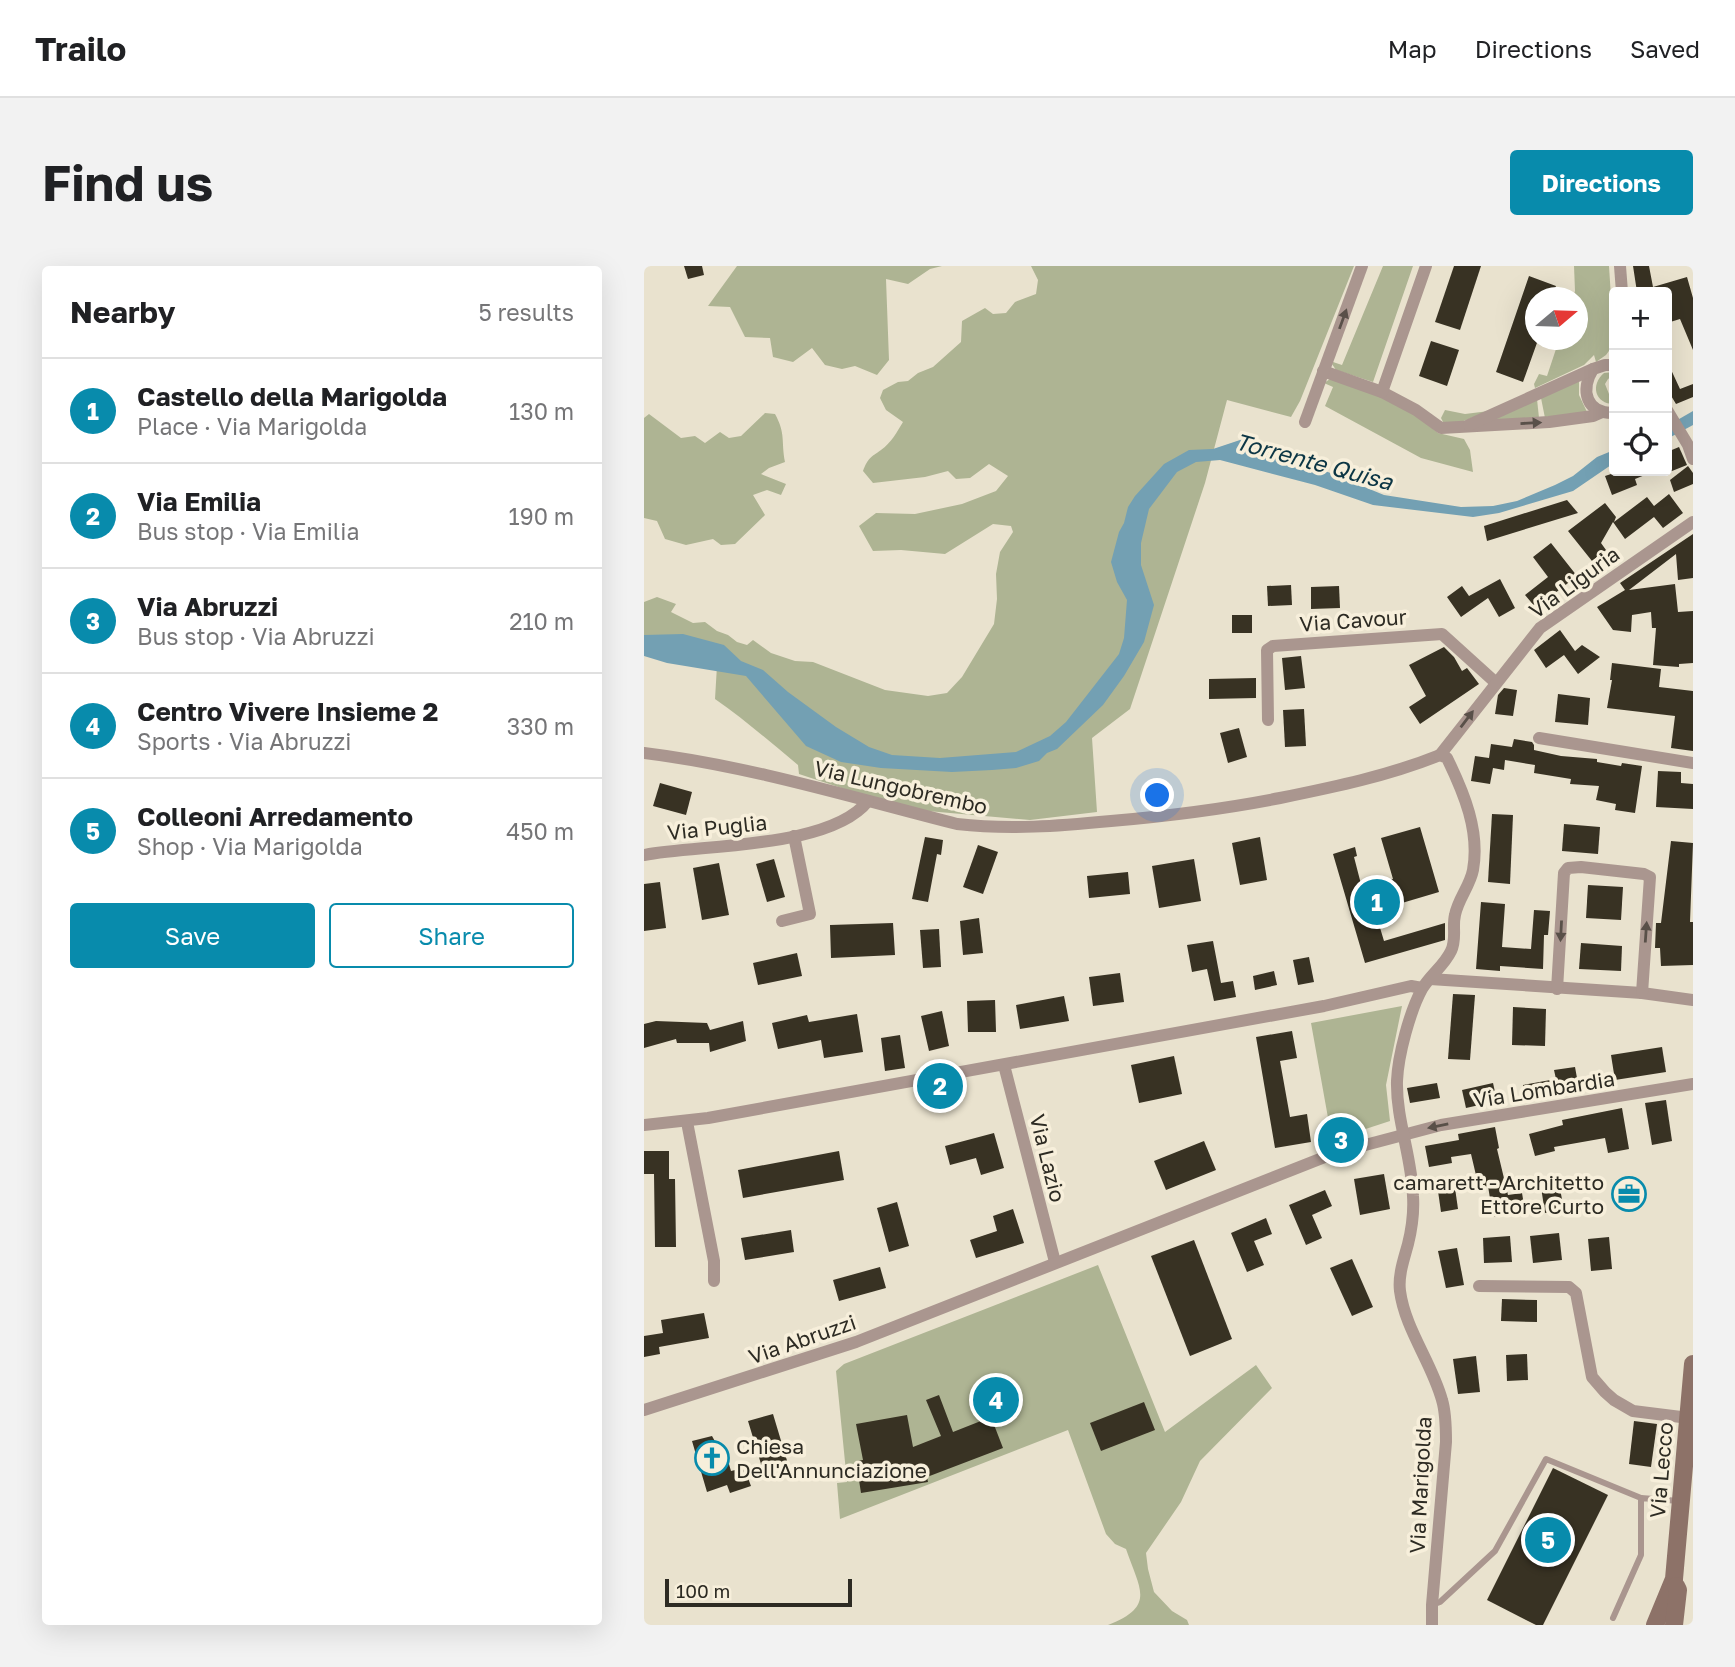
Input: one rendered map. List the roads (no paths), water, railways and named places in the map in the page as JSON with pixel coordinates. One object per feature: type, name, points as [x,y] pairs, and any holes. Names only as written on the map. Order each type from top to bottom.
[{"type":"main road","name":"Via Lecco","points":[[1655,1625],[1674,1579],[1685,1492],[1693,1364]]},
{"type":"main road","name":"Via Lecco","points":[[1674,1579],[1678,1590],[1674,1625]]},
{"type":"main road","points":[[1676,1606],[1693,1590]]},
{"type":"street","points":[[1305,422],[1362,266]]},
{"type":"street","points":[[1382,392],[1426,266]]},
{"type":"street","points":[[1620,266],[1622,287]]},
{"type":"street","points":[[1463,428],[1604,366]]},
{"type":"street","points":[[1604,366],[1587,379],[1586,395],[1595,408],[1608,412]]},
{"type":"street","points":[[1323,371],[1382,392],[1416,410],[1441,428],[1549,422],[1608,412]]},
{"type":"street","points":[[1672,421],[1688,445],[1692,457]]},
{"type":"street","name":"Via Liguria","points":[[1440,755],[1540,628],[1693,522]]},
{"type":"street","name":"Via Cavour","points":[[1268,720],[1267,650],[1273,646],[1442,634],[1495,682]]},
{"type":"street","points":[[1539,738],[1693,763]]},
{"type":"street","name":"Via Lungobrembo","points":[[644,753],[732,768],[957,824],[993,828],[1063,827],[1198,812],[1346,784],[1396,771],[1440,755]]},
{"type":"street","name":"Via Marigolda","points":[[1432,1625],[1446,1423],[1441,1397],[1400,1290],[1400,1275],[1413,1221],[1413,1197],[1397,1079],[1403,1046],[1426,983],[1452,950],[1455,915],[1473,870],[1473,831],[1465,794],[1447,758],[1440,755]]},
{"type":"street","name":"Via Puglia","points":[[644,855],[761,843],[794,836],[844,820],[868,801]]},
{"type":"street","name":"Via Puglia","points":[[782,921],[810,915],[794,836]]},
{"type":"street","points":[[1557,989],[1564,873],[1568,868],[1581,867],[1644,874],[1650,877],[1642,993]]},
{"type":"street","points":[[644,1125],[687,1122],[1004,1065],[1324,1006],[1426,983],[1642,993],[1693,1000]]},
{"type":"street","name":"Via Lazio","points":[[1004,1065],[1055,1262]]},
{"type":"street","name":"Via Lombardia","points":[[1403,1135],[1441,1125],[1693,1084]]},
{"type":"street","points":[[687,1122],[714,1261],[714,1281]]},
{"type":"street","name":"Via Abruzzi","points":[[644,1410],[856,1342],[1335,1153],[1403,1135]]},
{"type":"street","points":[[1479,1286],[1569,1287],[1576,1293],[1592,1377],[1605,1392],[1633,1411],[1691,1406]]},
{"type":"lane","points":[[1432,1605],[1440,1602],[1495,1551],[1546,1459],[1641,1498],[1685,1492]]},
{"type":"lane","points":[[1613,1618],[1641,1555],[1641,1498]]},
{"type":"water","points":[[1693,411],[1693,425],[1672,436],[1672,423]]},
{"type":"water","points":[[1243,439],[1280,457],[1301,461],[1384,495],[1461,507],[1493,506],[1517,501],[1573,476],[1597,457],[1609,452],[1609,466],[1573,491],[1499,513],[1473,517],[1373,505],[1315,485],[1220,460],[1196,462],[1177,472],[1149,509],[1141,543],[1141,565],[1154,605],[1144,642],[1124,676],[1103,705],[1057,749],[1047,753],[1039,761],[1016,768],[952,772],[881,768],[841,762],[806,746],[746,676],[667,663],[644,656],[644,635],[683,634],[724,645],[741,661],[763,670],[836,727],[869,747],[892,755],[940,758],[1016,752],[1050,736],[1066,722],[1119,654],[1124,638],[1127,600],[1117,582],[1111,562],[1128,507],[1135,496],[1164,464],[1189,450],[1213,449]]},
{"type":"place","name":"Castello della Marigolda","points":[[1377,902]]},
{"type":"place","name":"Via Emilia","points":[[940,1086]]},
{"type":"place","name":"Via Abruzzi","points":[[1341,1140]]},
{"type":"place","name":"camarett - Architetto Ettore Curto","points":[[1629,1194]]},
{"type":"place","name":"Centro Vivere Insieme 2","points":[[996,1400]]},
{"type":"place","name":"Chiesa Dell'Annunciazione","points":[[712,1458]]},
{"type":"place","name":"Colleoni Arredamento","points":[[1548,1540]]},
{"type":"water label","name":"Torrente Quisa","points":[[1314,461]]}]
